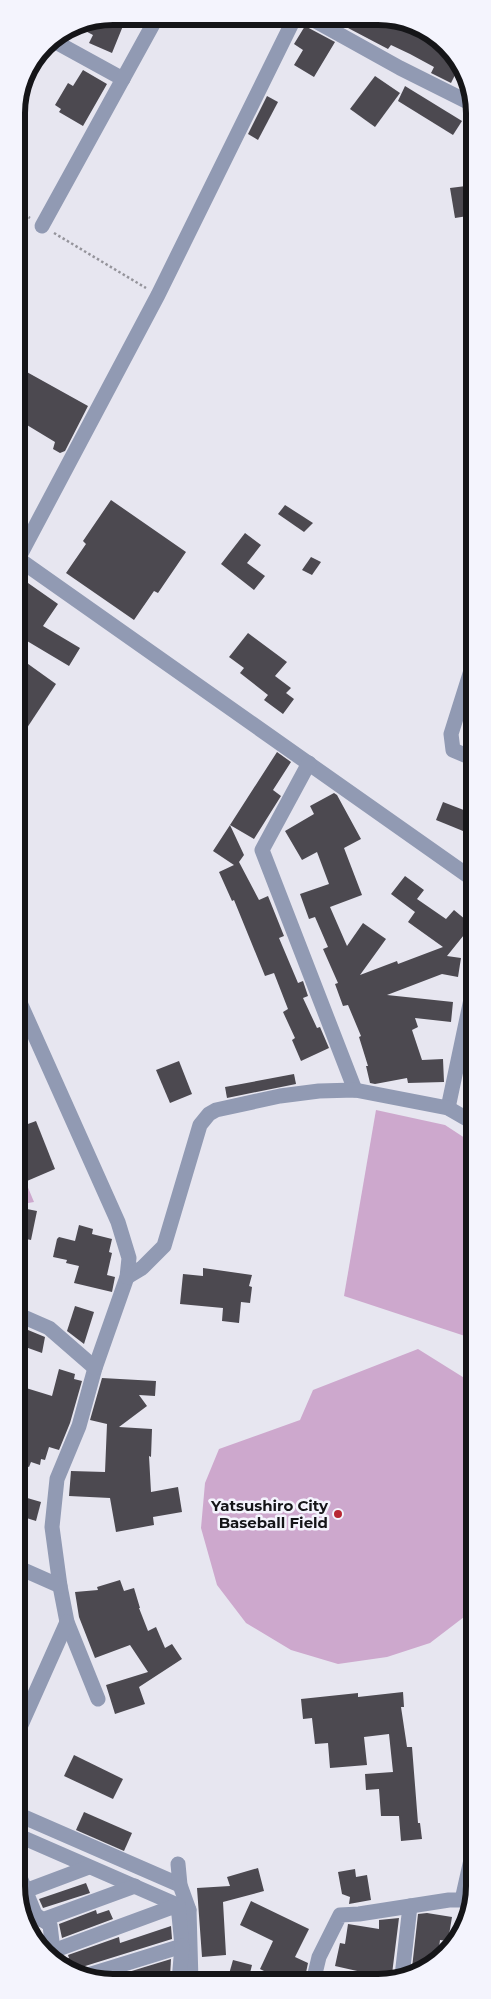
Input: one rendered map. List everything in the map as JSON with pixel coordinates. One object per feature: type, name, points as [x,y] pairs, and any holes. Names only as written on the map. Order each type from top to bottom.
[{"type":"street","points":[[42,226],[153,25]]},
{"type":"street","points":[[25,543],[158,295],[292,25]]},
{"type":"street","points":[[323,25],[465,101]]},
{"type":"street","points":[[59,44],[123,79]]},
{"type":"street","points":[[25,564],[466,874]]},
{"type":"street","points":[[466,686],[451,734],[453,750],[466,756]]},
{"type":"street","points":[[309,763],[262,850],[355,1090]]},
{"type":"street","points":[[25,1022],[118,1222],[129,1258],[127,1277],[95,1368],[79,1426],[57,1479],[52,1527],[67,1622],[98,1699]]},
{"type":"street","points":[[448,1108],[466,1023]]},
{"type":"street","points":[[127,1277],[142,1268],[164,1246],[200,1125],[209,1114],[224,1107],[280,1096],[319,1091],[355,1090],[448,1108],[466,1118]]},
{"type":"street","points":[[25,1318],[49,1328],[95,1368]]},
{"type":"street","points":[[25,1571],[60,1586]]},
{"type":"street","points":[[25,1698],[67,1622]]},
{"type":"street","points":[[25,1817],[180,1885]]},
{"type":"street","points":[[25,1839],[184,1907]]},
{"type":"street","points":[[178,1864],[190,1974]]},
{"type":"street","points":[[25,1891],[89,1867]]},
{"type":"street","points":[[34,1917],[135,1886]]},
{"type":"street","points":[[26,1893],[34,1917],[50,1926],[52,1949]]},
{"type":"street","points":[[318,1974],[319,1958],[340,1915],[449,1900],[465,1900]]},
{"type":"street","points":[[403,1970],[410,1906]]},
{"type":"street","points":[[180,1974],[184,1907]]},
{"type":"street","points":[[57,1953],[184,1907]]},
{"type":"street","points":[[97,1972],[182,1946]]},
{"type":"path","points":[[25,215],[158,295]]},
{"type":"shaded area","points":[[376,1110],[445,1125],[466,1139],[466,1336],[344,1296]]},
{"type":"shaded area","points":[[25,1180],[34,1202],[25,1204]]},
{"type":"shaded area","name":"Yatsushiro City Baseball Field","points":[[418,1349],[466,1379],[466,1602],[464,1617],[430,1643],[387,1657],[338,1664],[291,1650],[246,1623],[217,1585],[201,1528],[205,1483],[219,1449],[300,1420],[313,1390]]},
{"type":"building","points":[[123,25],[112,53],[89,43],[93,35],[84,30],[102,26]]},
{"type":"building","points":[[342,25],[389,26],[417,34],[440,51],[456,73],[451,83],[431,73],[434,67],[410,54],[391,45],[388,49]]},
{"type":"building","points":[[305,26],[335,42],[314,77],[294,65],[303,50],[294,44]]},
{"type":"building","points":[[83,70],[107,84],[83,126],[59,112],[61,109],[55,105],[68,83],[73,86]]},
{"type":"building","points":[[375,76],[400,93],[375,127],[350,109]]},
{"type":"building","points":[[405,86],[462,121],[453,135],[398,101]]},
{"type":"building","points":[[267,96],[278,102],[258,140],[248,134]]},
{"type":"building","points":[[466,186],[466,216],[455,218],[450,188]]},
{"type":"building","points":[[25,371],[88,406],[65,451],[60,453],[53,449],[55,442],[25,424]]},
{"type":"building","points":[[111,500],[186,552],[158,593],[154,591],[134,620],[66,573],[86,544],[83,541]]},
{"type":"building","points":[[285,505],[313,523],[304,532],[278,514]]},
{"type":"building","points":[[245,533],[261,545],[247,563],[265,576],[254,590],[221,564]]},
{"type":"building","points":[[311,557],[321,562],[312,575],[302,570]]},
{"type":"building","points":[[28,583],[58,604],[43,626],[80,648],[69,666],[25,640],[25,584]]},
{"type":"building","points":[[248,633],[287,662],[275,676],[291,688],[286,693],[294,699],[283,714],[264,700],[268,695],[240,673],[244,668],[229,657]]},
{"type":"building","points":[[25,662],[56,684],[25,731]]},
{"type":"building","points":[[277,752],[291,762],[273,790],[281,796],[254,839],[230,825]]},
{"type":"building","points":[[334,793],[337,795],[361,839],[344,848],[362,895],[330,907],[347,946],[363,923],[386,939],[360,975],[397,961],[398,964],[443,947],[408,922],[415,912],[391,894],[405,876],[424,890],[417,899],[446,919],[454,910],[466,920],[466,932],[447,956],[461,958],[458,977],[442,974],[387,995],[453,1002],[451,1022],[415,1018],[418,1027],[412,1030],[422,1060],[443,1059],[444,1082],[408,1083],[407,1078],[375,1084],[370,1083],[366,1066],[368,1066],[359,1037],[361,1036],[348,1005],[343,1006],[335,984],[338,983],[323,949],[328,947],[315,917],[309,919],[300,894],[329,884],[317,852],[302,860],[285,831],[314,814],[310,806]]},
{"type":"building","points":[[443,802],[466,811],[466,832],[436,820]]},
{"type":"building","points":[[230,825],[244,855],[239,862],[259,900],[268,896],[284,936],[279,938],[298,983],[303,981],[308,996],[303,998],[317,1028],[320,1027],[329,1048],[301,1061],[292,1040],[295,1038],[283,1012],[288,1009],[274,973],[265,976],[234,900],[232,901],[219,872],[234,865],[213,851]]},
{"type":"building","points":[[179,1061],[192,1094],[170,1103],[156,1070]]},
{"type":"building","points":[[294,1074],[296,1084],[227,1098],[225,1087]]},
{"type":"building","points":[[36,1121],[55,1169],[27,1181],[25,1176],[25,1125]]},
{"type":"building","points":[[25,1209],[37,1211],[31,1240],[25,1239]]},
{"type":"building","points":[[79,1225],[93,1229],[92,1234],[112,1239],[109,1252],[112,1253],[107,1275],[115,1277],[112,1292],[74,1283],[79,1266],[66,1263],[67,1260],[53,1257],[57,1239],[59,1237],[75,1241]]},
{"type":"building","points":[[203,1268],[252,1275],[249,1286],[252,1287],[250,1303],[241,1302],[239,1323],[222,1321],[223,1308],[180,1304],[183,1274],[203,1276]]},
{"type":"building","points":[[75,1306],[94,1312],[84,1344],[67,1331]]},
{"type":"building","points":[[28,1330],[45,1337],[42,1353],[25,1347],[25,1332],[27,1333]]},
{"type":"building","points":[[59,1369],[75,1374],[74,1379],[82,1381],[70,1423],[59,1450],[49,1447],[45,1460],[41,1459],[40,1465],[31,1462],[29,1467],[25,1466],[26,1388],[52,1396]]},
{"type":"building","points":[[102,1378],[156,1381],[155,1396],[139,1395],[147,1406],[119,1427],[152,1429],[151,1457],[149,1456],[151,1492],[178,1487],[182,1512],[153,1517],[154,1525],[116,1532],[110,1498],[69,1496],[71,1471],[105,1472],[107,1424],[90,1420]]},
{"type":"building","points":[[25,1497],[41,1502],[36,1521],[25,1518]]},
{"type":"building","points":[[120,1580],[124,1591],[134,1588],[148,1631],[156,1627],[165,1648],[172,1644],[182,1659],[139,1687],[145,1704],[115,1714],[106,1685],[148,1672],[130,1645],[95,1658],[79,1617],[75,1592],[98,1590],[97,1587]]},
{"type":"building","points":[[403,1692],[404,1707],[401,1707],[407,1747],[412,1747],[418,1823],[420,1823],[422,1839],[401,1841],[399,1816],[381,1816],[379,1789],[366,1790],[365,1774],[393,1772],[389,1734],[364,1737],[367,1765],[330,1768],[328,1743],[315,1744],[312,1718],[303,1719],[301,1699],[358,1693],[358,1697]]},
{"type":"building","points":[[74,1755],[123,1779],[113,1799],[64,1776]]},
{"type":"building","points":[[84,1812],[132,1833],[124,1851],[76,1830]]},
{"type":"building","points":[[258,1868],[264,1891],[223,1902],[226,1955],[202,1957],[197,1888],[230,1886],[227,1877]]},
{"type":"building","points":[[355,1869],[356,1877],[367,1875],[371,1900],[349,1904],[350,1897],[342,1894],[338,1872]]},
{"type":"building","points":[[86,1883],[90,1893],[43,1908],[39,1899]]},
{"type":"building","points":[[251,1901],[309,1929],[295,1957],[308,1963],[306,1974],[270,1974],[260,1969],[273,1941],[240,1925]]},
{"type":"building","points":[[96,1910],[97,1914],[109,1910],[113,1919],[62,1938],[59,1924]]},
{"type":"building","points":[[427,1913],[452,1917],[446,1941],[440,1940],[439,1949],[436,1952],[412,1967],[418,1914]]},
{"type":"building","points":[[399,1918],[392,1972],[366,1974],[335,1966],[340,1943],[345,1944],[348,1924],[379,1929],[379,1920]]},
{"type":"building","points":[[171,1926],[172,1939],[81,1968],[65,1960],[69,1958],[68,1955],[119,1937],[120,1943]]},
{"type":"building","points":[[171,1959],[170,1974],[122,1974]]},
{"type":"building","points":[[233,1960],[252,1965],[250,1974],[229,1974]]},
{"type":"place","name":"Yatsushiro City Baseball Field","points":[[338,1514]]}]
